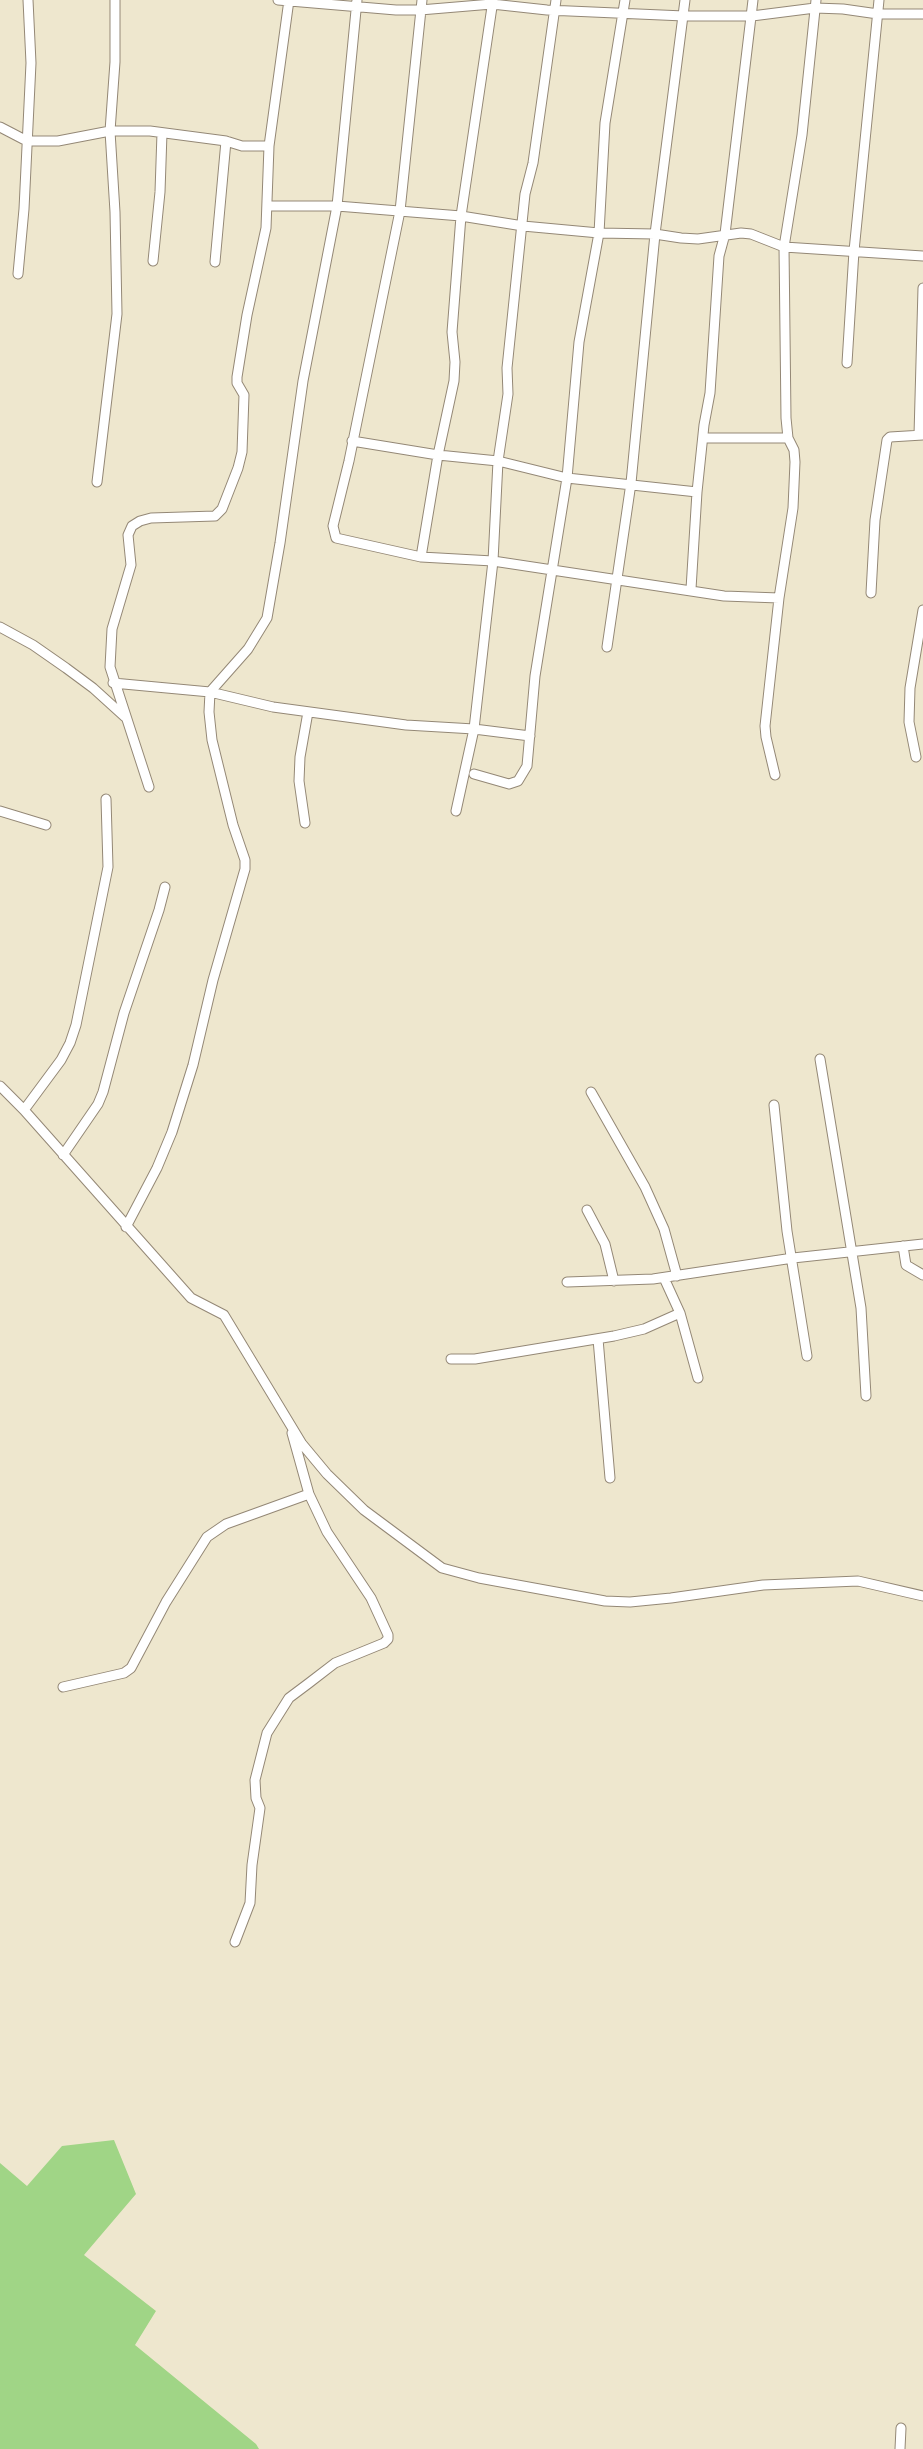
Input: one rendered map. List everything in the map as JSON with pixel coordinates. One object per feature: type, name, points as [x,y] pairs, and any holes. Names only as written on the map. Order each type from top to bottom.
[{"type":"street","points":[[18,274],[24,209],[31,63],[28,0]]},
{"type":"street","points":[[97,482],[117,314],[116,212],[110,131],[115,62],[115,0]]},
{"type":"street","points":[[278,0],[420,10],[493,2],[555,4],[624,13],[684,16],[752,16],[816,4],[878,14],[923,14]]},
{"type":"street","points":[[422,0],[400,211],[333,526],[336,538],[421,557],[493,561],[552,572],[618,578],[732,596],[779,598]]},
{"type":"street","points":[[474,774],[509,784],[518,781],[526,766],[535,676],[568,478],[579,342],[599,233],[606,122],[625,0]]},
{"type":"street","points":[[607,647],[631,483],[655,234],[685,0]]},
{"type":"street","points":[[691,589],[697,492],[711,384],[719,256],[726,234],[753,0]]},
{"type":"street","points":[[847,363],[854,251],[879,0]]},
{"type":"street","points":[[148,787],[113,682],[109,653],[112,630],[130,564],[128,535],[132,526],[140,521],[151,518],[214,516],[222,509],[232,487],[242,452],[244,395],[237,383],[237,377],[247,315],[266,228],[268,146],[289,1]]},
{"type":"street","points":[[421,557],[438,455],[454,381],[455,362],[452,332],[461,216],[493,2]]},
{"type":"street","points":[[126,1227],[157,1168],[172,1132],[193,1065],[213,980],[245,868],[245,860],[233,825],[212,740],[209,712],[210,692],[248,649],[267,618],[303,381],[337,206],[356,4]]},
{"type":"street","points":[[456,811],[474,729],[493,561],[498,461],[508,394],[507,368],[523,226],[524,194],[533,163],[555,4]]},
{"type":"street","points":[[775,775],[765,726],[779,598],[793,508],[794,450],[788,438],[784,368],[784,247],[802,135],[816,4]]},
{"type":"street","points":[[0,128],[27,141],[58,141],[110,131],[162,133],[226,141],[242,146],[268,146]]},
{"type":"street","points":[[154,261],[160,192],[162,133]]},
{"type":"street","points":[[215,262],[226,141]]},
{"type":"street","points":[[267,206],[337,206],[461,216],[523,226],[599,233],[655,234],[698,239],[726,234],[752,234],[784,247],[923,256]]},
{"type":"street","points":[[871,593],[875,520],[887,440],[890,437],[921,435],[923,288]]},
{"type":"street","points":[[704,438],[788,438]]},
{"type":"street","points":[[352,441],[438,455],[498,461],[568,478],[631,483],[697,492]]},
{"type":"street","points":[[916,757],[909,722],[910,688],[923,610]]},
{"type":"street","points":[[0,626],[33,645],[86,683],[126,718]]},
{"type":"street","points":[[113,682],[210,692],[273,707],[406,725],[474,729],[530,736]]},
{"type":"street","points":[[305,823],[299,781],[300,757],[308,712]]},
{"type":"street","points":[[24,1110],[61,1060],[70,1043],[76,1025],[108,866],[106,799]]},
{"type":"street","points":[[0,811],[46,825]]},
{"type":"street","points":[[63,1154],[98,1104],[104,1092],[124,1014],[159,910],[164,887]]},
{"type":"street","points":[[820,1059],[833,1144],[854,1251],[862,1308],[866,1396]]},
{"type":"street","points":[[0,1086],[24,1110],[191,1298],[224,1315],[302,1444],[328,1474],[364,1510],[432,1562],[458,1574],[605,1601],[630,1602],[763,1584],[858,1581],[923,1596]]},
{"type":"street","points":[[591,1092],[645,1187],[664,1230],[677,1276]]},
{"type":"street","points":[[774,1105],[787,1231],[793,1258],[807,1356]]},
{"type":"street","points":[[587,1210],[605,1244],[614,1281]]},
{"type":"street","points":[[567,1282],[664,1278],[793,1258],[923,1244]]},
{"type":"street","points":[[903,1246],[906,1265],[923,1274]]},
{"type":"street","points":[[664,1278],[680,1313],[698,1378]]},
{"type":"street","points":[[451,1359],[475,1359],[598,1339],[644,1329],[680,1313]]},
{"type":"street","points":[[598,1339],[610,1478]]},
{"type":"street","points":[[235,1942],[250,1903],[252,1865],[260,1808],[256,1798],[255,1780],[267,1733],[290,1698],[308,1683],[335,1663],[388,1640],[388,1635],[371,1598],[327,1532],[309,1494],[290,1424]]},
{"type":"street","points":[[63,1686],[124,1673],[132,1668],[166,1602],[207,1537],[226,1524],[309,1494]]},
{"type":"street","points":[[900,2449],[902,2428]]},
{"type":"green space","points":[[114,2140],[136,2194],[84,2255],[156,2311],[135,2345],[256,2444],[259,2449],[0,2449],[0,2163],[27,2186],[62,2146]]}]
